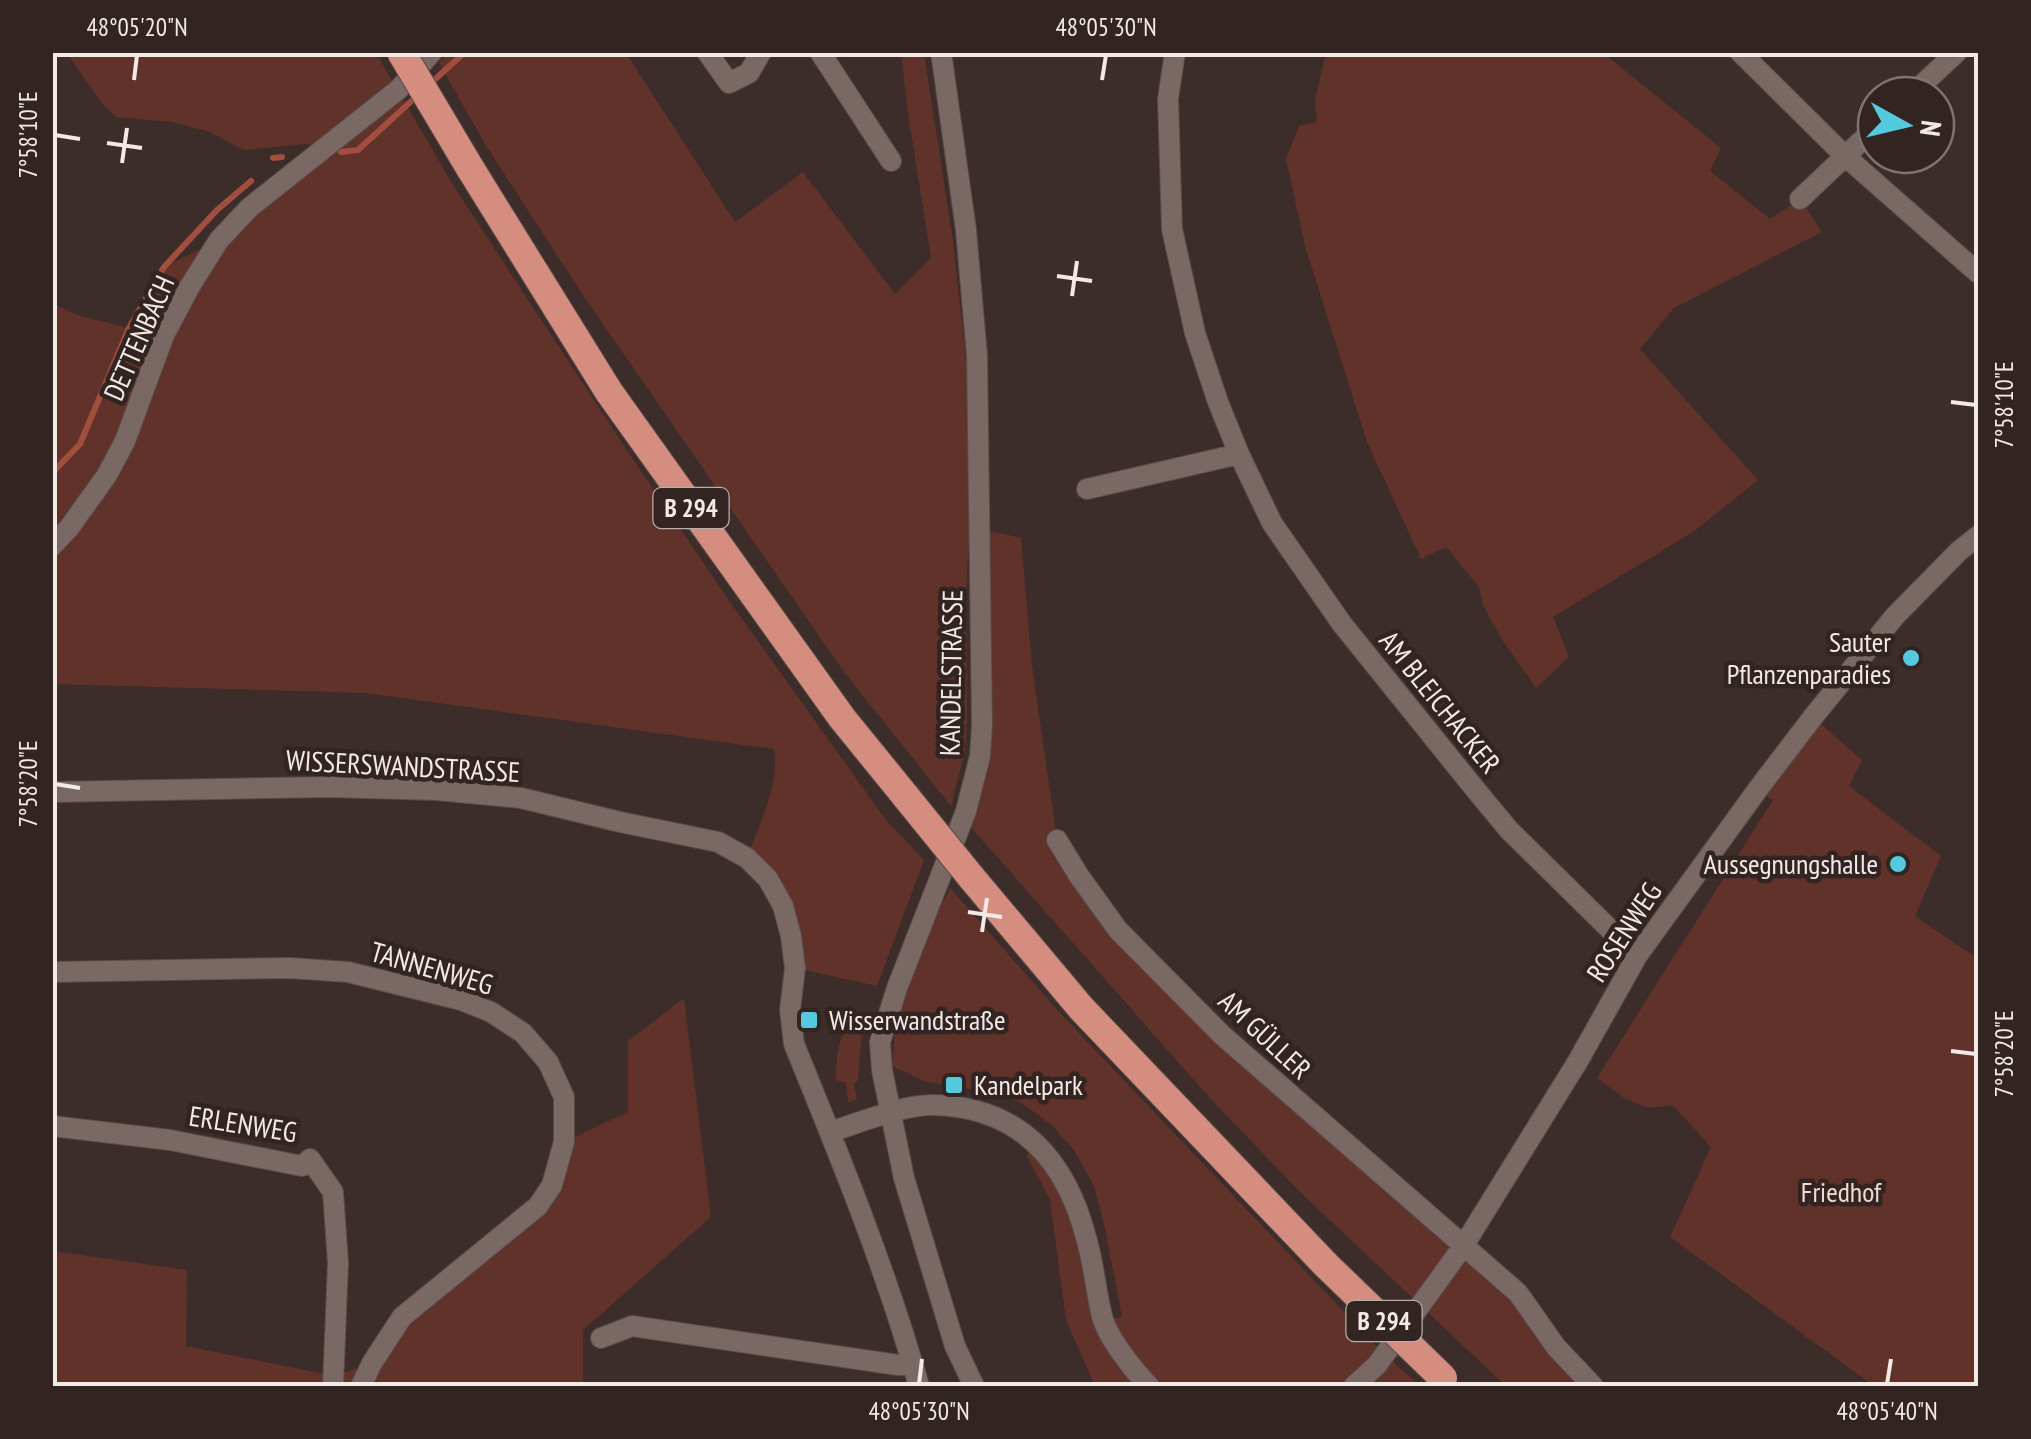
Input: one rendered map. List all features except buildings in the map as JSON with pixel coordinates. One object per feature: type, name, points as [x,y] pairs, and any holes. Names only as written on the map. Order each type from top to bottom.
[{"type":"highway","name":"B 294","points":[[401,52],[609,392],[842,718],[1081,1008],[1326,1265],[1448,1382]]},
{"type":"street","name":"DETTENBACH","points":[[52,546],[107,475],[125,440],[164,335],[219,240],[250,208],[398,89],[432,52]]},
{"type":"street","points":[[707,52],[729,83],[749,73],[761,52]]},
{"type":"street","points":[[820,52],[890,161]]},
{"type":"street","name":"KANDELSTRASSE","points":[[942,52],[978,356],[982,725],[980,756],[966,811],[880,1042],[904,1178],[955,1346],[974,1386]]},
{"type":"street","name":"AM BLEICHACKER","points":[[1175,52],[1168,99],[1172,229],[1195,333],[1239,454],[1272,523],[1342,624],[1510,830],[1637,956]]},
{"type":"street","points":[[1740,52],[1845,156],[1978,272]]},
{"type":"street","points":[[1932,75],[1957,52]]},
{"type":"street","points":[[1800,199],[1856,146]]},
{"type":"street","points":[[1088,489],[1239,454]]},
{"type":"street","name":"ROSENWEG","points":[[1354,1386],[1377,1365],[1464,1245],[1578,1061],[1637,956],[1813,717],[1896,616],[1978,536]]},
{"type":"street","name":"WISSERSWANDSTRASSE","points":[[52,792],[330,786],[437,790],[521,798],[718,842],[747,858],[768,880],[783,906],[792,936],[790,1010],[794,1044],[830,1132]]},
{"type":"street","name":"AM GÜLLER","points":[[1057,840],[1118,930],[1222,1035],[1518,1293],[1556,1347],[1592,1386]]},
{"type":"street","name":"TANNENWEG","points":[[52,972],[290,968],[348,972],[461,1000],[492,1012],[522,1033],[548,1062],[564,1097],[564,1142],[552,1185],[538,1206],[402,1317],[361,1386]]},
{"type":"street","points":[[919,1386],[908,1342],[830,1132],[932,1104],[1006,1120],[1036,1142],[1074,1198],[1103,1320],[1132,1368],[1149,1386]]},
{"type":"street","name":"ERLENWEG","points":[[52,1126],[170,1140],[302,1166],[310,1158],[332,1192],[338,1263],[333,1386]]},
{"type":"street","points":[[601,1338],[632,1326],[913,1365]]},
{"type":"green space","points":[[67,53],[376,53],[453,185],[628,452],[886,820],[924,860],[877,986],[795,968],[791,936],[747,858],[771,791],[774,749],[365,693],[53,684],[53,304],[80,316],[129,328],[164,267],[219,240],[328,142],[244,150],[207,131],[172,122],[116,117]]},
{"type":"green space","points":[[449,53],[626,53],[735,222],[803,172],[895,294],[931,258],[901,53],[924,53],[953,241],[966,359],[967,720],[965,751],[951,806],[844,672],[587,301],[488,149],[439,63]]},
{"type":"green space","points":[[1326,53],[1603,53],[1721,148],[1710,171],[1770,219],[1800,199],[1822,232],[1674,308],[1640,349],[1758,480],[1693,532],[1553,617],[1569,657],[1536,688],[1501,638],[1483,605],[1479,587],[1446,547],[1421,559],[1367,442],[1305,246],[1286,159],[1299,126],[1317,122],[1315,100]]},
{"type":"green space","points":[[985,530],[1021,538],[1032,666],[1057,840],[1118,930],[1518,1293],[1593,1386],[1506,1386],[1299,1191],[1209,1097],[969,825]]},
{"type":"green space","name":"Friedhof","points":[[1813,717],[1862,760],[1849,786],[1941,856],[1915,916],[1978,959],[1978,1386],[1874,1386],[1670,1237],[1711,1147],[1673,1105],[1649,1108],[1624,1098],[1597,1078],[1773,800],[1758,789]]},
{"type":"green space","points":[[950,888],[1061,1014],[1384,1354],[1420,1386],[1095,1386],[1066,1320],[1050,1200],[1027,1156],[1031,1149],[1050,1172],[1071,1217],[1103,1320],[1122,1317],[1094,1186],[1074,1150],[1051,1124],[1020,1102],[990,1092],[927,1082],[893,1067],[903,997]]},
{"type":"green space","points":[[684,998],[711,1217],[583,1330],[583,1386],[53,1386],[53,1251],[187,1270],[186,1346],[334,1376],[372,1363],[402,1317],[538,1206],[564,1142],[628,1112],[628,1041]]},
{"type":"green space","points":[[852,1012],[863,1017],[858,1080],[854,1084],[857,1100],[848,1102],[846,1083],[836,1080],[836,1070],[840,1044]]},
{"type":"waterway","points":[[431,83],[465,52]]},
{"type":"waterway","points":[[341,152],[358,150],[418,95]]},
{"type":"waterway","points":[[273,158],[282,157]]},
{"type":"waterway","points":[[52,473],[80,444],[129,328],[164,267],[217,210],[251,181]]},
{"type":"place","name":"Sauter Pflanzenparadies","points":[[1911,658]]},
{"type":"place","name":"Aussegnungshalle","points":[[1898,864]]},
{"type":"place","name":"Wisserwandstraße","points":[[809,1020]]},
{"type":"place","name":"Kandelpark","points":[[954,1085]]}]
